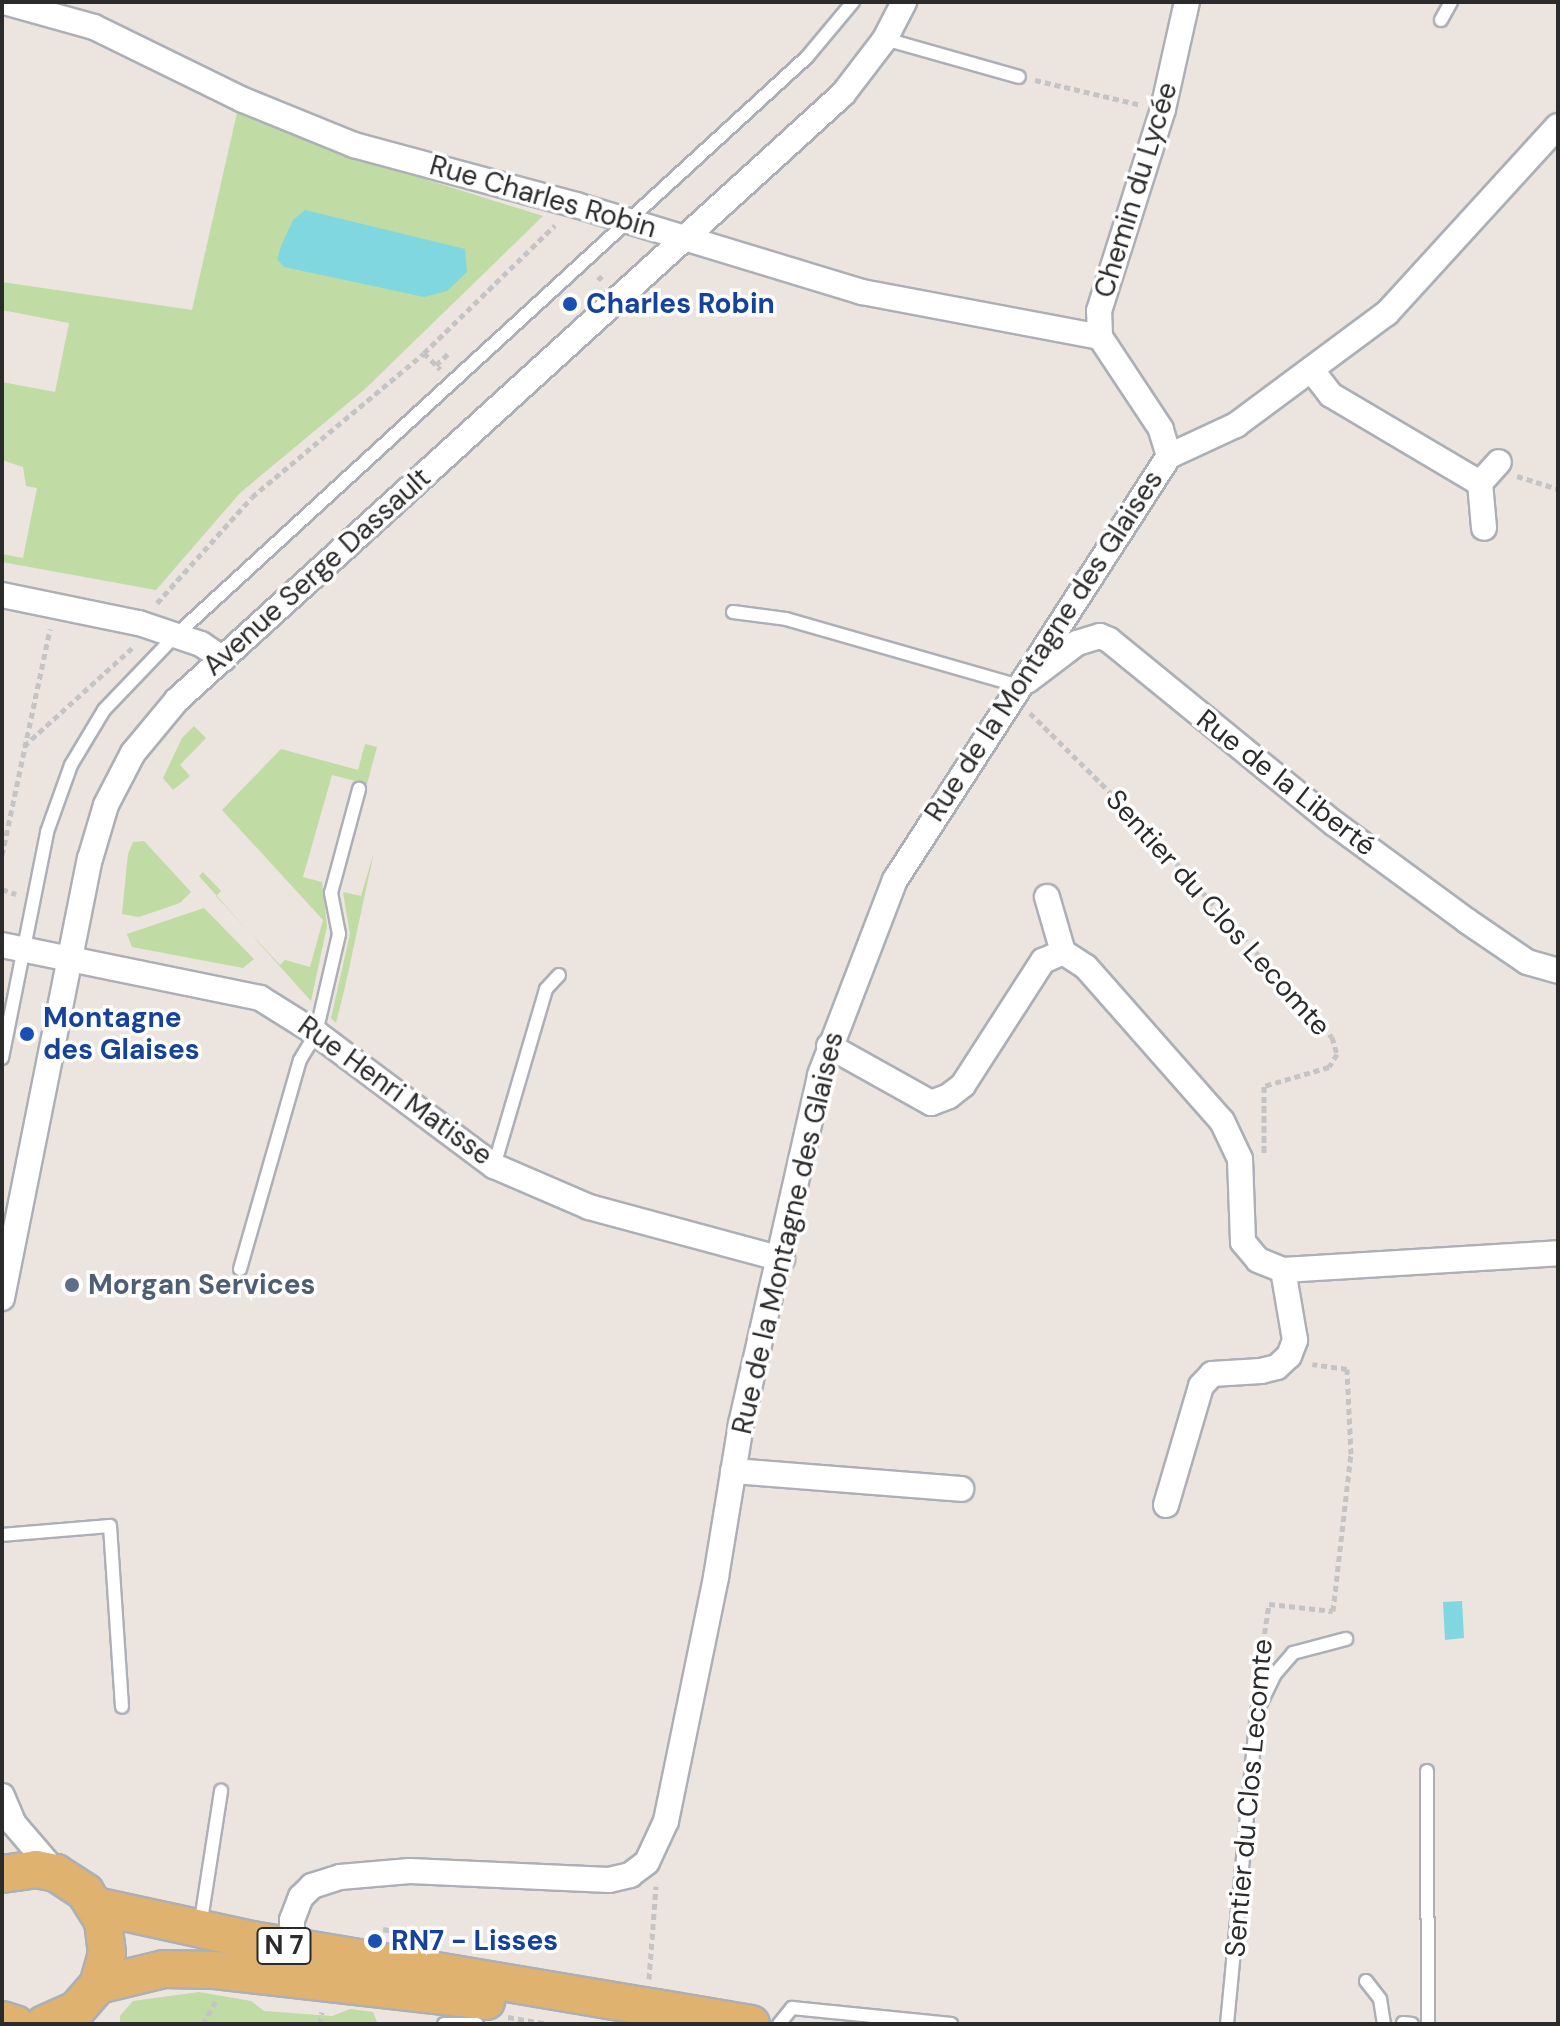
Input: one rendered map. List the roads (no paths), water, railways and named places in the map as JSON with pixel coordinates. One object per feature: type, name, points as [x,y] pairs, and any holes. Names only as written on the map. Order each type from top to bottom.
[{"type":"main road","points":[[2,1874],[36,1869],[56,1873],[79,1887],[96,1906],[107,1937],[98,1985],[76,2010],[44,2024]]},
{"type":"main road","name":"N 7","points":[[96,1906],[292,1947],[751,2024]]},
{"type":"main road","name":"N 7","points":[[98,1985],[164,1969],[224,1971],[498,2002],[629,2024]]},
{"type":"main road","points":[[2,2020],[15,2024]]},
{"type":"street","name":"Rue Charles Robin","points":[[4,2],[94,27],[319,133],[686,237],[862,292],[1100,337]]},
{"type":"street","name":"Avenue Serge Dassault","points":[[2,1298],[96,833],[119,778],[152,726],[843,94],[885,39],[904,2]]},
{"type":"street","name":"Chemin du Lycée","points":[[1169,456],[1161,429],[1100,337],[1099,311],[1163,109],[1187,2]]},
{"type":"street","name":"Rue de la Montagne des Glaises","points":[[292,1947],[292,1920],[301,1897],[312,1886],[340,1877],[410,1871],[609,1880],[630,1875],[647,1862],[666,1821],[733,1471],[829,1046],[895,880],[1169,456],[1236,425],[1313,372],[1387,313],[1558,126]]},
{"type":"street","points":[[1313,372],[1341,402],[1480,483]]},
{"type":"street","points":[[1484,528],[1480,483],[1499,462]]},
{"type":"street","points":[[2,595],[139,623],[176,635],[223,659]]},
{"type":"street","name":"Rue de la Liberté","points":[[1016,692],[1077,643],[1100,636],[1109,640],[1407,877],[1511,953],[1558,971]]},
{"type":"street","points":[[1047,897],[1063,952],[1086,967],[1222,1121],[1240,1159],[1243,1242],[1250,1254],[1283,1270],[1558,1253]]},
{"type":"street","name":"Rue Henri Matisse","points":[[13,948],[260,998],[316,1033],[494,1166],[589,1207],[782,1259]]},
{"type":"street","points":[[829,1046],[931,1103],[949,1096],[963,1085],[1043,961],[1063,952]]},
{"type":"street","points":[[1166,1505],[1201,1386],[1212,1374],[1269,1369],[1289,1356],[1295,1340],[1283,1270]]},
{"type":"street","points":[[733,1471],[961,1489]]},
{"type":"street","points":[[2,1796],[22,1834],[56,1873]]},
{"type":"lane","points":[[2,1058],[13,948],[47,832],[71,765],[104,710],[176,635],[807,57],[853,2]]},
{"type":"lane","points":[[1441,20],[1451,2]]},
{"type":"lane","points":[[885,39],[1019,77]]},
{"type":"lane","points":[[733,612],[786,619],[1016,692]]},
{"type":"lane","points":[[240,1269],[300,1060],[316,1033],[339,934],[331,893],[359,789]]},
{"type":"lane","points":[[494,1166],[546,989],[559,975]]},
{"type":"lane","points":[[2,1535],[110,1526],[122,1707]]},
{"type":"lane","name":"Sentier du Clos Lecomte","points":[[1227,2024],[1257,1711],[1275,1674],[1293,1653],[1346,1639]]},
{"type":"lane","points":[[1427,1771],[1428,2024]]},
{"type":"lane","points":[[200,1930],[221,1791]]},
{"type":"lane","points":[[1366,1981],[1380,1999],[1384,2024]]},
{"type":"lane","points":[[779,2024],[792,2008],[951,2024]]},
{"type":"lane","points":[[444,2024],[477,2024]]},
{"type":"water","points":[[305,210],[465,249],[467,272],[447,291],[424,297],[284,267],[277,259],[281,246],[293,220]]},
{"type":"water","points":[[1462,1601],[1464,1638],[1445,1640],[1443,1602]]},
{"type":"place","name":"Charles Robin","points":[[570,304]]},
{"type":"place","name":"Montagne des Glaises","points":[[27,1034]]},
{"type":"place","name":"Morgan Services","points":[[72,1285]]},
{"type":"place","name":"RN7 - Lisses","points":[[375,1941]]}]
